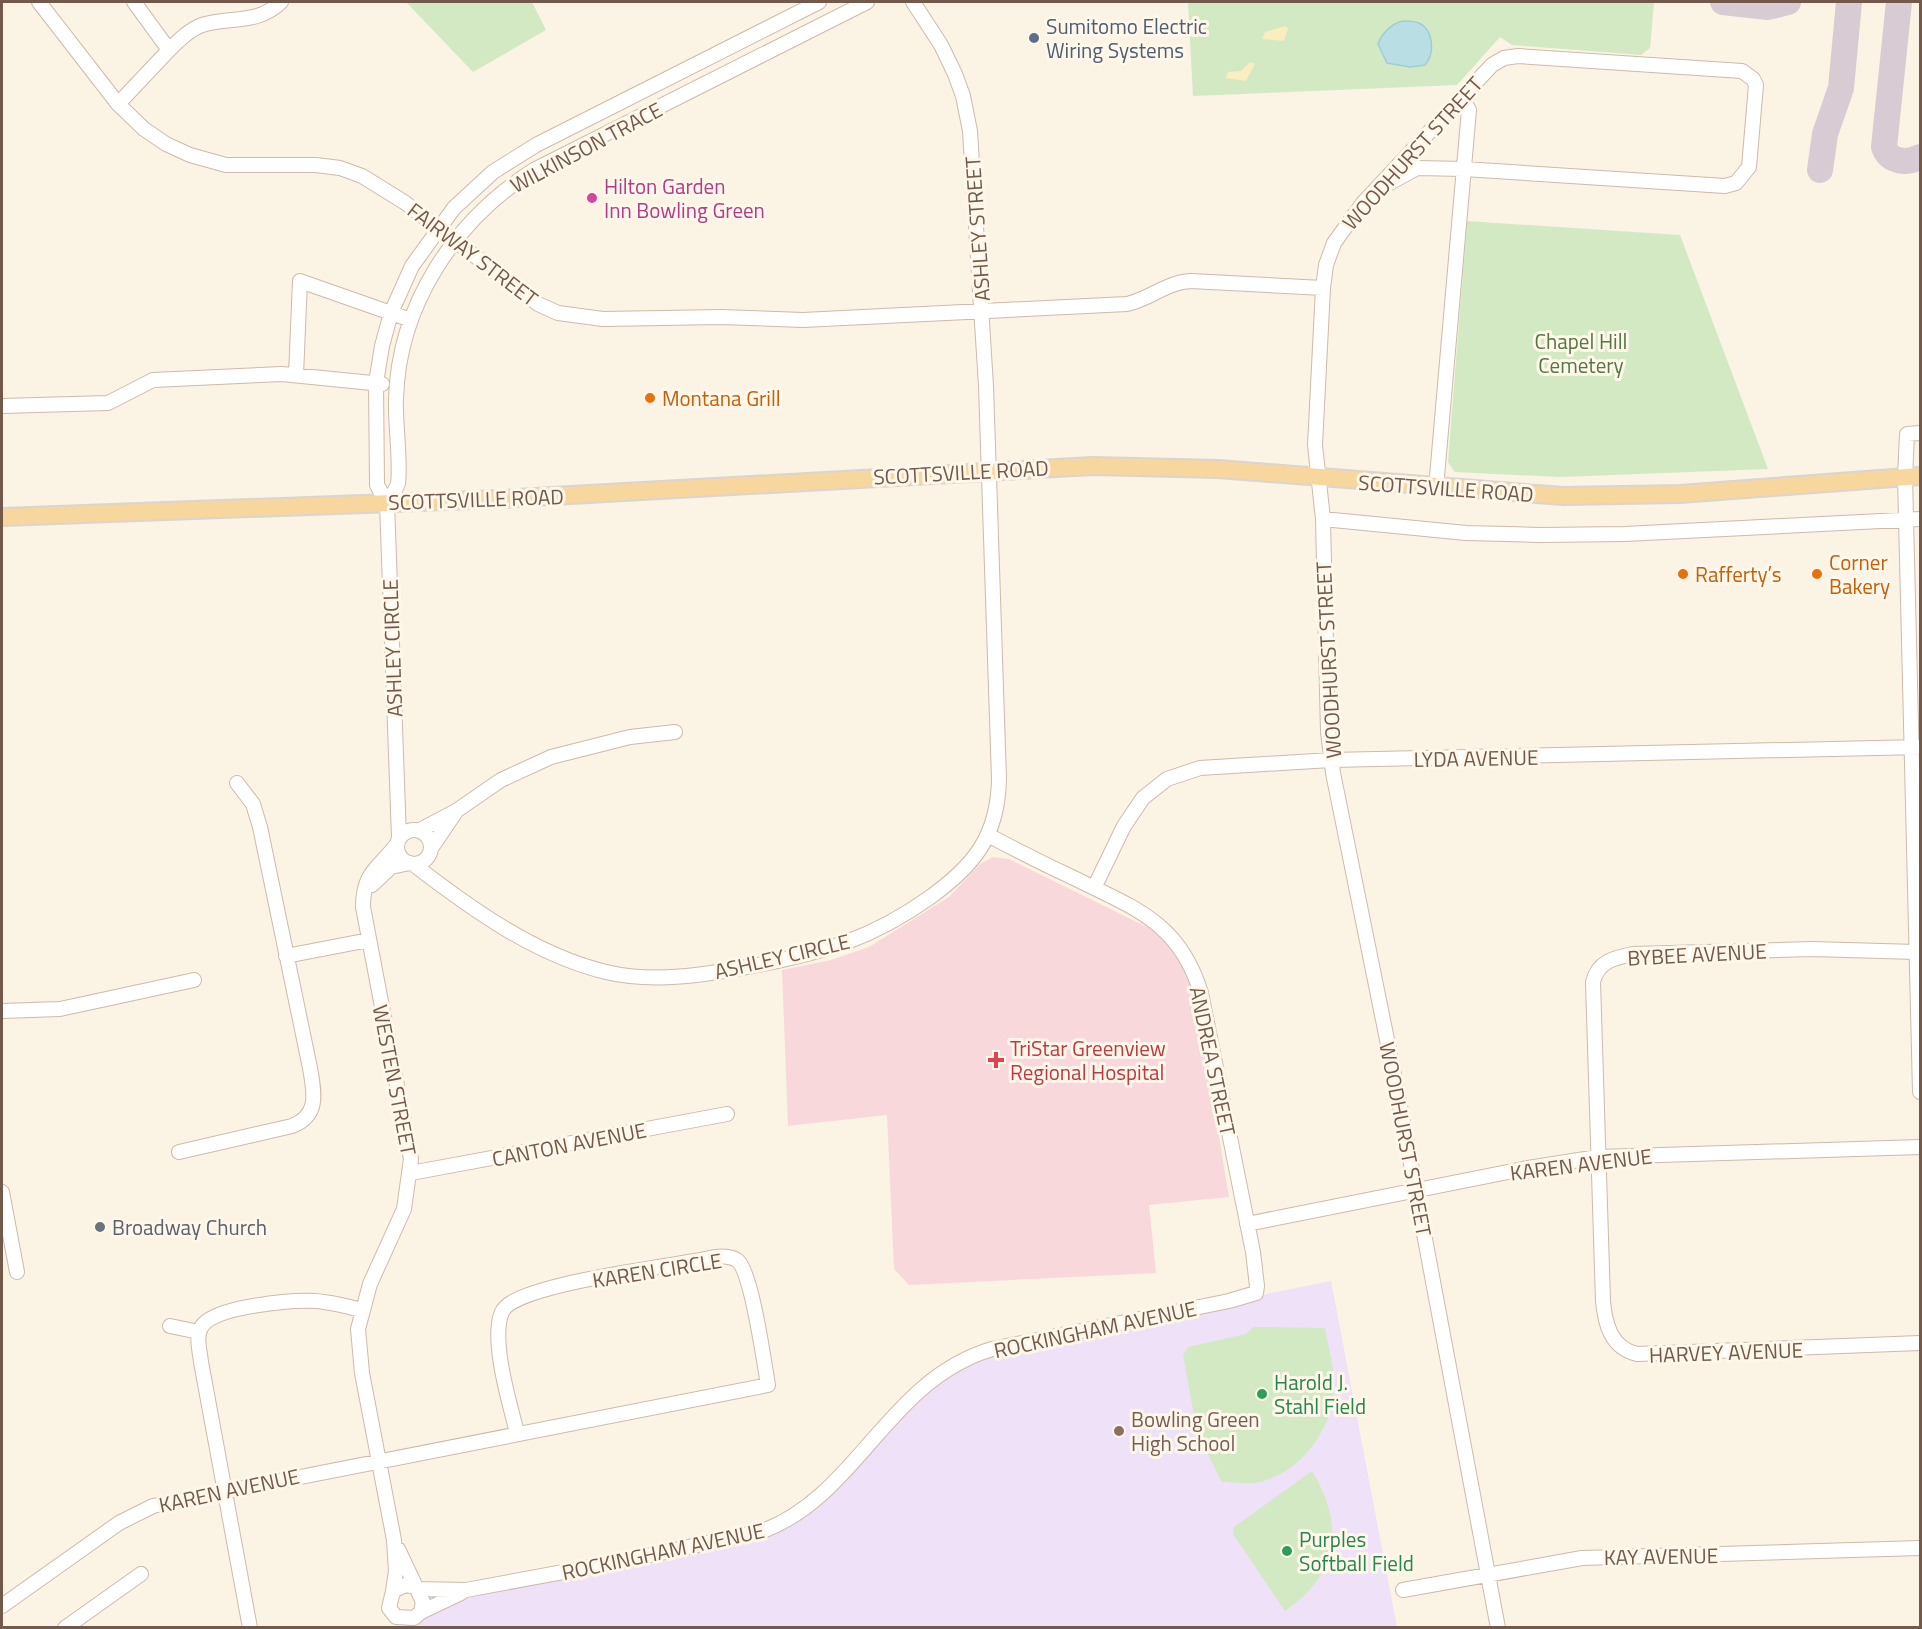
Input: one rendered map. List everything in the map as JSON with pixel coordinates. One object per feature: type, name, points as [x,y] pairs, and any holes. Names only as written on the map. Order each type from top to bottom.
[{"type":"main road","name":"SCOTTSVILLE ROAD","points":[[2,518],[387,503],[988,471],[1148,466],[1527,494],[1609,496],[1728,491],[1913,477]]},
{"type":"street","name":"FAIRWAY STREET","points":[[39,2],[118,105],[150,133],[190,155],[238,166],[316,165],[340,168],[372,182],[455,240],[538,304],[573,316],[617,319],[721,317],[803,320],[1127,304],[1145,299],[1178,282],[1323,288]]},
{"type":"street","points":[[134,2],[169,50]]},
{"type":"street","points":[[118,105],[181,38],[200,26],[263,15],[281,2]]},
{"type":"street","name":"WILKINSON TRACE","points":[[387,503],[377,485],[376,383],[391,313],[412,266],[438,228],[473,189],[521,153],[819,2]]},
{"type":"street","name":"WILKINSON TRACE","points":[[387,503],[398,484],[396,385],[411,320],[429,280],[455,240],[492,201],[534,170],[867,2]]},
{"type":"street","name":"ASHLEY STREET","points":[[913,2],[948,57],[967,114],[973,168],[982,310],[988,471]]},
{"type":"street","name":"WOODHURST STREET","points":[[1464,169],[1725,186],[1736,183],[1749,167],[1756,85],[1753,79],[1742,71],[1509,57],[1492,65],[1346,222],[1334,243],[1326,265],[1315,445],[1323,519],[1325,671],[1331,760],[1416,1191],[1498,1628]]},
{"type":"street","points":[[1436,488],[1470,110],[1461,97]]},
{"type":"street","points":[[1373,192],[1417,168],[1464,169]]},
{"type":"street","points":[[296,375],[300,281],[411,320]]},
{"type":"street","points":[[2,406],[108,403],[153,380],[296,375],[396,385]]},
{"type":"street","points":[[1920,433],[1907,434],[1913,477],[1906,520],[1916,748],[1916,952],[1920,1092]]},
{"type":"street","name":"ASHLEY CIRCLE","points":[[412,864],[481,912],[567,960],[623,975],[669,978],[791,958],[835,948],[864,937],[904,915],[961,873],[978,854],[988,836],[997,807],[999,779],[988,471]]},
{"type":"street","name":"ASHLEY CIRCLE","points":[[387,503],[398,841]]},
{"type":"street","points":[[1323,519],[1466,533],[1540,535],[1625,534],[1920,519]]},
{"type":"street","points":[[412,864],[399,854],[398,841],[409,830],[419,830],[456,811],[501,780],[551,757],[630,736],[675,732]]},
{"type":"street","name":"LYDA AVENUE","points":[[1094,888],[1130,816],[1143,798],[1167,779],[1187,771],[1214,766],[1331,760],[1916,748]]},
{"type":"street","points":[[179,1152],[292,1126],[310,1114],[314,1101],[312,1080],[260,827],[253,804],[237,783]]},
{"type":"street","name":"ASHLEY CIRCLE","points":[[398,793],[419,830]]},
{"type":"street","points":[[364,897],[382,873],[400,864],[424,861],[456,811]]},
{"type":"street","points":[[419,830],[429,837],[431,850]]},
{"type":"street","name":"ANDREA STREET","points":[[988,836],[1153,919],[1179,946],[1192,968],[1201,993],[1247,1224],[1256,1271],[1256,1293]]},
{"type":"street","name":"WESTEN STREET","points":[[393,1591],[396,1571],[394,1540],[358,1344],[361,1310],[370,1284],[404,1209],[411,1173],[404,1116],[369,940],[364,897],[368,876],[398,841]]},
{"type":"street","name":"ASHLEY CIRCLE","points":[[431,850],[445,886]]},
{"type":"street","points":[[286,956],[369,940]]},
{"type":"street","name":"BYBEE AVENUE","points":[[1598,1157],[1593,982],[1597,970],[1610,959],[1634,954],[1812,949],[1916,952]]},
{"type":"street","points":[[2,1011],[60,1009],[194,980]]},
{"type":"street","name":"CANTON AVENUE","points":[[411,1173],[727,1114]]},
{"type":"street","name":"KAREN AVENUE","points":[[1247,1224],[1598,1157],[1920,1147]]},
{"type":"street","name":"HARVEY AVENUE","points":[[1598,1157],[1604,1314],[1609,1332],[1622,1348],[1637,1354],[1920,1343]]},
{"type":"street","points":[[2,1192],[17,1272]]},
{"type":"street","name":"KAREN CIRCLE","points":[[378,1460],[768,1385],[747,1277],[738,1261],[728,1257],[715,1257],[543,1288],[509,1302],[501,1315],[500,1345],[517,1433]]},
{"type":"street","name":"ROCKINGHAM AVENUE","points":[[416,1588],[466,1590],[634,1559],[763,1531],[780,1524],[804,1509],[914,1394],[936,1375],[962,1359],[992,1349],[1229,1301],[1256,1293]]},
{"type":"street","points":[[250,1628],[201,1362],[199,1332],[206,1322],[221,1315],[281,1303],[321,1302],[361,1310]]},
{"type":"street","points":[[170,1326],[199,1332]]},
{"type":"street","name":"KAREN AVENUE","points":[[2,1606],[141,1510],[165,1502],[378,1460]]},
{"type":"street","name":"WESTEN STREET","points":[[394,1540],[416,1588]]},
{"type":"street","name":"KAY AVENUE","points":[[1403,1590],[1596,1557],[1920,1548]]},
{"type":"street","points":[[65,1628],[141,1574]]},
{"type":"street","points":[[405,1585],[416,1588],[423,1602],[419,1618],[399,1622],[389,1608],[393,1591],[405,1585]]},
{"type":"street","name":"ROCKINGHAM AVENUE","points":[[419,1618],[466,1590]]},
{"type":"shaded area","name":"TriStar Greenview Regional Hospital","points":[[993,857],[1009,859],[1151,929],[1169,945],[1187,974],[1197,1006],[1229,1197],[1149,1205],[1156,1273],[909,1285],[894,1269],[887,1115],[788,1126],[782,970],[831,960],[869,947],[949,897],[980,864]]},
{"type":"shaded area","name":"Bowling Green High School","points":[[1331,1281],[1397,1627],[418,1628],[421,1617],[450,1601],[792,1517],[904,1404],[992,1349]]},
{"type":"green space","points":[[406,2],[532,2],[546,30],[473,72]]},
{"type":"green space","points":[[1188,2],[1654,2],[1650,48],[1641,55],[1512,45],[1500,37],[1457,85],[1193,96]]},
{"type":"green space","name":"Chapel Hill Cemetery","points":[[1467,221],[1680,235],[1768,469],[1560,477],[1455,472],[1448,462]]},
{"type":"green space","name":"Harold J. Stahl Field","points":[[1254,1327],[1325,1328],[1333,1369],[1333,1399],[1323,1429],[1314,1444],[1291,1467],[1278,1476],[1258,1482],[1222,1482],[1197,1432],[1183,1355],[1188,1347],[1246,1334]]},
{"type":"green space","name":"Purples Softball Field","points":[[1312,1471],[1323,1491],[1329,1510],[1332,1529],[1331,1547],[1326,1565],[1317,1581],[1303,1597],[1285,1611],[1233,1534],[1234,1527]]},
{"type":"sand","points":[[1285,26],[1288,28],[1284,41],[1262,39],[1265,32]]},
{"type":"sand","points":[[1250,62],[1255,64],[1246,81],[1226,78],[1228,72],[1241,71]]},
{"type":"water","points":[[1404,21],[1419,23],[1428,31],[1431,49],[1425,65],[1410,67],[1387,63],[1378,44],[1392,26]]},
{"type":"taxiway","points":[[1723,2],[1768,7],[1788,2]]},
{"type":"taxiway","points":[[1820,170],[1825,134],[1841,88],[1849,2]]},
{"type":"taxiway","points":[[1899,2],[1884,147],[1894,159],[1904,161],[1920,157]]},
{"type":"place","name":"Sumitomo Electric Wiring Systems","points":[[1034,38]]},
{"type":"place","name":"Hilton Garden Inn Bowling Green","points":[[592,198]]},
{"type":"place","name":"Montana Grill","points":[[650,398]]},
{"type":"place","name":"Rafferty’s","points":[[1683,574]]},
{"type":"place","name":"Corner Bakery","points":[[1817,574]]},
{"type":"place","name":"TriStar Greenview Regional Hospital","points":[[996,1060]]},
{"type":"place","name":"Broadway Church","points":[[100,1227]]},
{"type":"place","name":"Harold J. Stahl Field","points":[[1262,1394]]},
{"type":"place","name":"Bowling Green High School","points":[[1119,1431]]},
{"type":"place","name":"Purples Softball Field","points":[[1287,1551]]}]
